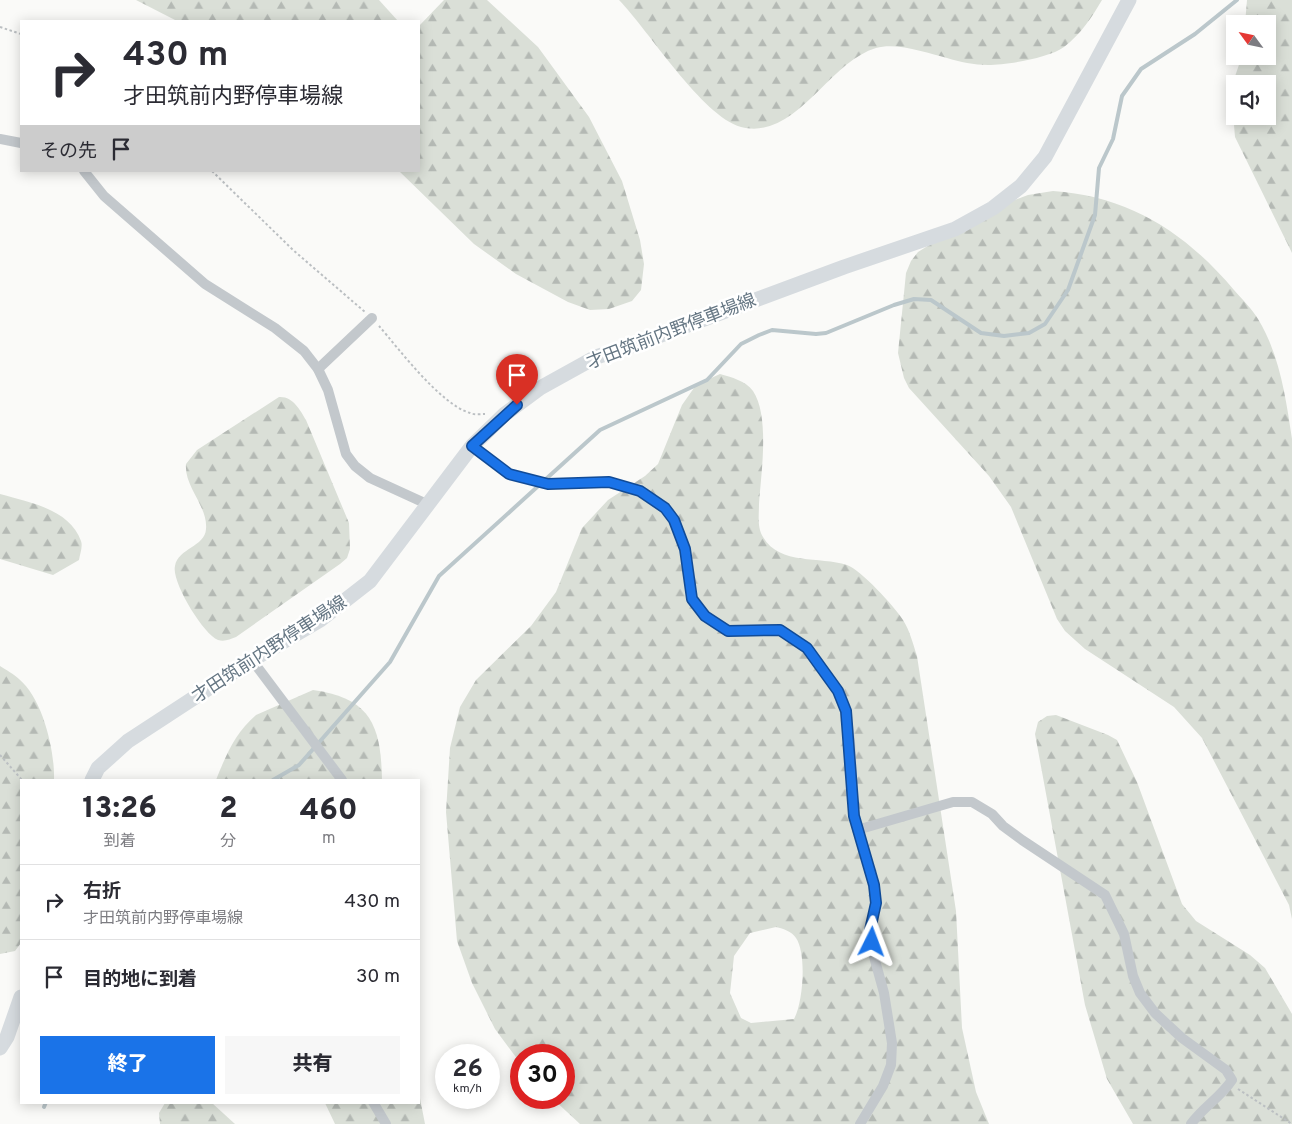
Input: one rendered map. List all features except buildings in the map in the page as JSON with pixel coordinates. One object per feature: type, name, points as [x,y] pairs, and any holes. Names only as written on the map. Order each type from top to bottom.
[{"type":"main road","name":"才田筑前内野停車場線","points":[[92,779],[98,768],[128,742],[252,660],[320,620],[370,581],[429,506],[472,446],[505,414],[540,388],[596,357],[637,344],[844,267],[955,229],[993,208],[1021,186],[1045,157],[1128,0]]},
{"type":"main road","points":[[0,1048],[7,1037],[20,1000]]},
{"type":"street","points":[[0,139],[20,144]]},
{"type":"street","points":[[85,172],[104,196],[205,284],[275,328],[304,351],[318,369],[328,390],[346,454],[355,466],[370,478],[429,506]]},
{"type":"street","points":[[318,369],[372,318]]},
{"type":"street","points":[[472,446],[509,474],[548,484],[609,482],[640,491],[665,508],[674,520],[685,549],[692,599],[705,616],[728,631],[780,630],[807,648],[838,691],[846,711],[854,816],[874,885],[876,903],[870,930],[892,1043],[891,1065],[883,1086],[860,1124]]},
{"type":"street","points":[[252,660],[341,779]]},
{"type":"street","points":[[857,830],[953,802],[972,802],[992,814],[1003,826],[1022,840],[1106,894],[1124,934],[1132,976],[1140,993],[1155,1013],[1182,1038],[1226,1070],[1232,1080],[1220,1096],[1201,1110],[1191,1124]]},
{"type":"street","points":[[374,1104],[386,1124]]},
{"type":"path","points":[[0,27],[20,34]]},
{"type":"path","points":[[213,172],[293,250],[372,318],[428,382],[452,403],[470,414],[505,414]]},
{"type":"path","points":[[0,755],[21,779]]},
{"type":"path","points":[[1230,1084],[1292,1124]]},
{"type":"green space","points":[[136,0],[379,0],[397,20],[175,20]]},
{"type":"green space","points":[[444,0],[487,0],[538,47],[589,117],[622,181],[640,240],[644,264],[641,290],[632,301],[609,309],[590,310],[568,302],[516,274],[474,244],[400,172],[420,172],[420,25]]},
{"type":"green space","points":[[619,0],[1102,0],[1081,31],[1064,47],[1028,60],[988,65],[962,62],[902,47],[876,48],[859,56],[842,68],[795,112],[779,123],[761,128],[741,127],[726,120],[710,107],[693,90]]},
{"type":"green space","points":[[1247,0],[1292,0],[1292,253],[1235,137],[1234,125],[1276,125],[1276,75],[1235,75],[1239,65],[1276,65],[1276,15],[1246,15]]},
{"type":"green space","points":[[1053,191],[1081,194],[1131,209],[1176,235],[1216,270],[1253,312],[1266,333],[1277,362],[1292,439],[1292,919],[1289,905],[1202,738],[1174,707],[1085,649],[1065,631],[1057,619],[1011,507],[989,476],[909,388],[904,378],[898,353],[906,273],[911,261],[918,252],[1009,202],[1028,195]]},
{"type":"green space","points":[[720,374],[738,380],[753,391],[758,402],[763,430],[759,525],[763,537],[770,546],[790,556],[836,562],[853,568],[893,606],[909,633],[917,656],[956,911],[962,1028],[976,1092],[989,1124],[580,1124],[564,1109],[575,1109],[575,1044],[510,1044],[510,1049],[495,1029],[472,983],[457,941],[446,812],[450,748],[460,707],[476,680],[531,626],[556,592],[582,528],[608,500],[645,476],[658,464],[682,405],[696,385]],"holes":[[[776,927],[787,931],[796,938],[802,955],[801,991],[797,1012],[794,1019],[751,1023],[741,1018],[730,993],[734,956],[750,933]]]},
{"type":"green space","points":[[279,397],[292,401],[306,420],[349,523],[350,549],[347,558],[340,564],[236,637],[218,640],[204,628],[189,606],[175,573],[177,560],[201,540],[205,535],[206,529],[203,512],[186,472],[186,464],[197,450]]},
{"type":"green space","points":[[0,494],[35,504],[58,514],[68,521],[76,530],[81,541],[82,548],[79,560],[53,575],[0,559]]},
{"type":"green space","points":[[0,666],[17,677],[35,699],[50,741],[54,779],[20,779],[20,944],[15,951],[0,954]]},
{"type":"green space","points":[[313,690],[333,694],[348,700],[360,708],[369,718],[375,730],[379,744],[382,779],[216,779],[237,737],[256,715]]},
{"type":"green space","points":[[1056,715],[1117,740],[1137,782],[1182,904],[1196,921],[1250,955],[1265,968],[1292,1014],[1292,1124],[1133,1124],[1107,1079],[1085,1005],[1035,734],[1038,722],[1047,716]]},
{"type":"green space","points":[[420,1098],[425,1124],[335,1124],[325,1104],[420,1104]]},
{"type":"green space","points":[[164,1104],[213,1104],[235,1124],[160,1124],[159,1113]]},
{"type":"waterway","points":[[275,779],[299,765],[390,662],[439,576],[600,430],[707,380],[741,344],[772,330],[816,334],[826,333],[894,305],[914,299],[931,300],[981,333],[1004,336],[1029,333],[1045,324],[1068,290],[1095,215],[1099,168],[1113,139],[1122,96],[1141,69],[1195,34],[1237,0]]},
{"type":"route","points":[[517,405],[472,446],[509,474],[548,484],[609,482],[640,491],[665,508],[674,520],[685,549],[692,599],[705,616],[728,631],[780,630],[807,648],[823,668],[838,691],[846,711],[850,741],[854,816],[874,885],[876,903],[870,930],[872,942]]}]
